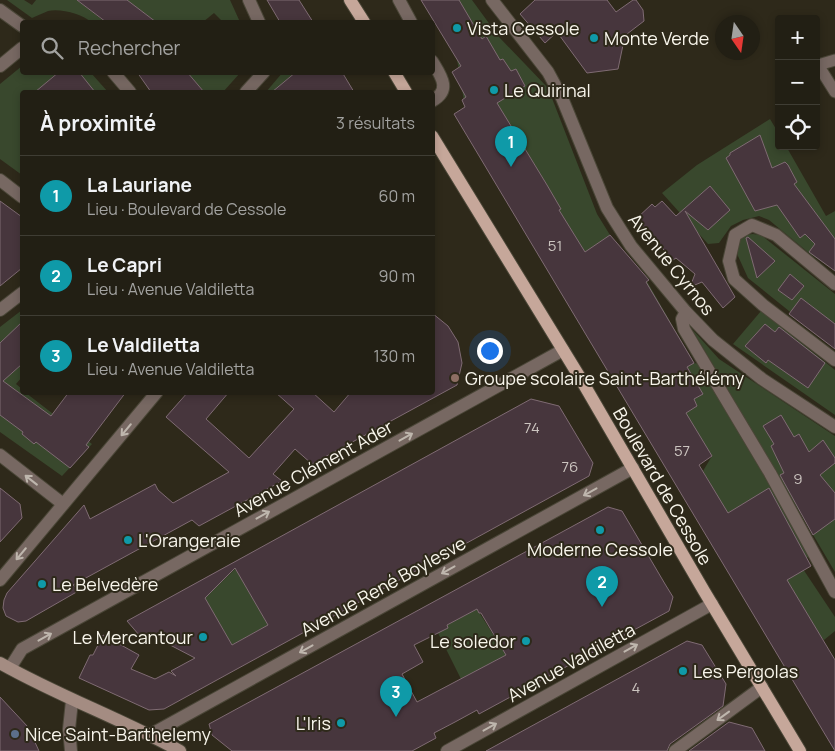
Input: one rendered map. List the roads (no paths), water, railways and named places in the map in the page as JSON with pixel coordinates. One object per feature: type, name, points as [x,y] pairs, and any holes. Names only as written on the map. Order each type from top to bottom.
[{"type":"main road","points":[[350,0],[363,20]]},
{"type":"main road","points":[[396,75],[405,90]]},
{"type":"main road","name":"Boulevard de Cessole","points":[[435,141],[563,350],[800,751]]},
{"type":"street","points":[[249,0],[258,20]]},
{"type":"street","points":[[398,0],[410,20]]},
{"type":"street","name":"Avenue Cyrnos","points":[[492,0],[548,72],[562,98],[607,208],[619,230],[631,246],[686,312],[740,364],[835,427]]},
{"type":"street","points":[[0,10],[20,25]]},
{"type":"street","points":[[0,66],[20,50]]},
{"type":"street","points":[[435,66],[442,79],[444,89],[440,97],[435,100]]},
{"type":"street","points":[[115,75],[128,90]]},
{"type":"street","points":[[248,90],[261,75]]},
{"type":"street","points":[[0,180],[20,195]]},
{"type":"street","points":[[835,284],[776,235],[752,225],[735,235],[729,261],[734,279],[763,305],[835,360]]},
{"type":"street","points":[[0,310],[20,295]]},
{"type":"street","points":[[686,312],[682,319],[684,329],[770,473],[835,592]]},
{"type":"street","name":"Avenue Clément Ader","points":[[5,666],[22,649],[563,350]]},
{"type":"street","points":[[0,580],[154,395]]},
{"type":"street","points":[[0,455],[63,504]]},
{"type":"street","name":"Avenue René Boylesve","points":[[150,735],[633,468]]},
{"type":"street","name":"Avenue Valdiletta","points":[[447,751],[712,604]]},
{"type":"street","points":[[5,666],[72,701],[150,735],[180,751]]},
{"type":"street","points":[[675,751],[762,687]]},
{"type":"street","points":[[71,751],[69,729],[72,701]]},
{"type":"lane","points":[[835,60],[818,65],[835,92]]},
{"type":"place","name":"Vista Cessole","points":[[457,28]]},
{"type":"place","name":"Monte Verde","points":[[594,38]]},
{"type":"place","name":"Le Quirinal","points":[[494,90]]},
{"type":"place","name":"La Lauriane","points":[[511,167]]},
{"type":"place","name":"Groupe scolaire Saint-Barthélémy","points":[[455,378]]},
{"type":"place","name":"Moderne Cessole","points":[[600,530]]},
{"type":"place","name":"L'Orangeraie","points":[[128,540]]},
{"type":"place","name":"Le Belvedère","points":[[42,584]]},
{"type":"place","name":"Le Capri","points":[[602,607]]},
{"type":"place","name":"Le Mercantour","points":[[203,637]]},
{"type":"place","name":"Le soledor","points":[[526,641]]},
{"type":"place","name":"Les Pergolas","points":[[683,671]]},
{"type":"place","name":"Le Valdiletta","points":[[396,717]]},
{"type":"place","name":"L'Iris","points":[[341,723]]},
{"type":"place","name":"Nice Saint-Barthelemy","points":[[15,734]]}]
